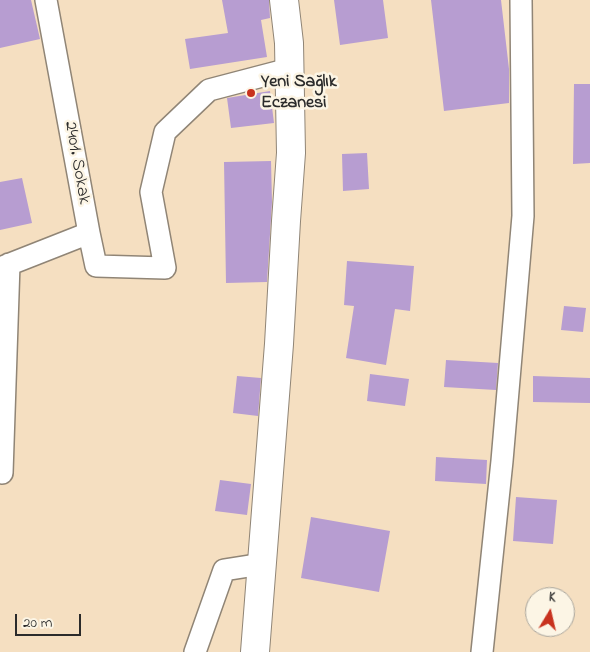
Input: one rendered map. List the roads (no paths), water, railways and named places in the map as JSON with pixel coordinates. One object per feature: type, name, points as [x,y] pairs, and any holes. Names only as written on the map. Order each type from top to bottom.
[{"type":"street","name":"2401. Sokak","points":[[46,0],[96,266],[165,268],[151,192],[165,132],[210,90],[289,69]]},
{"type":"street","points":[[255,652],[280,344],[291,153],[289,43],[284,0]]},
{"type":"street","points":[[482,652],[502,461],[523,216],[521,0]]},
{"type":"street","points":[[2,473],[4,266],[89,234]]},
{"type":"street","points":[[195,652],[224,570],[262,564]]},
{"type":"place","name":"Yeni Sağlık Eczanesi","points":[[251,93]]}]
